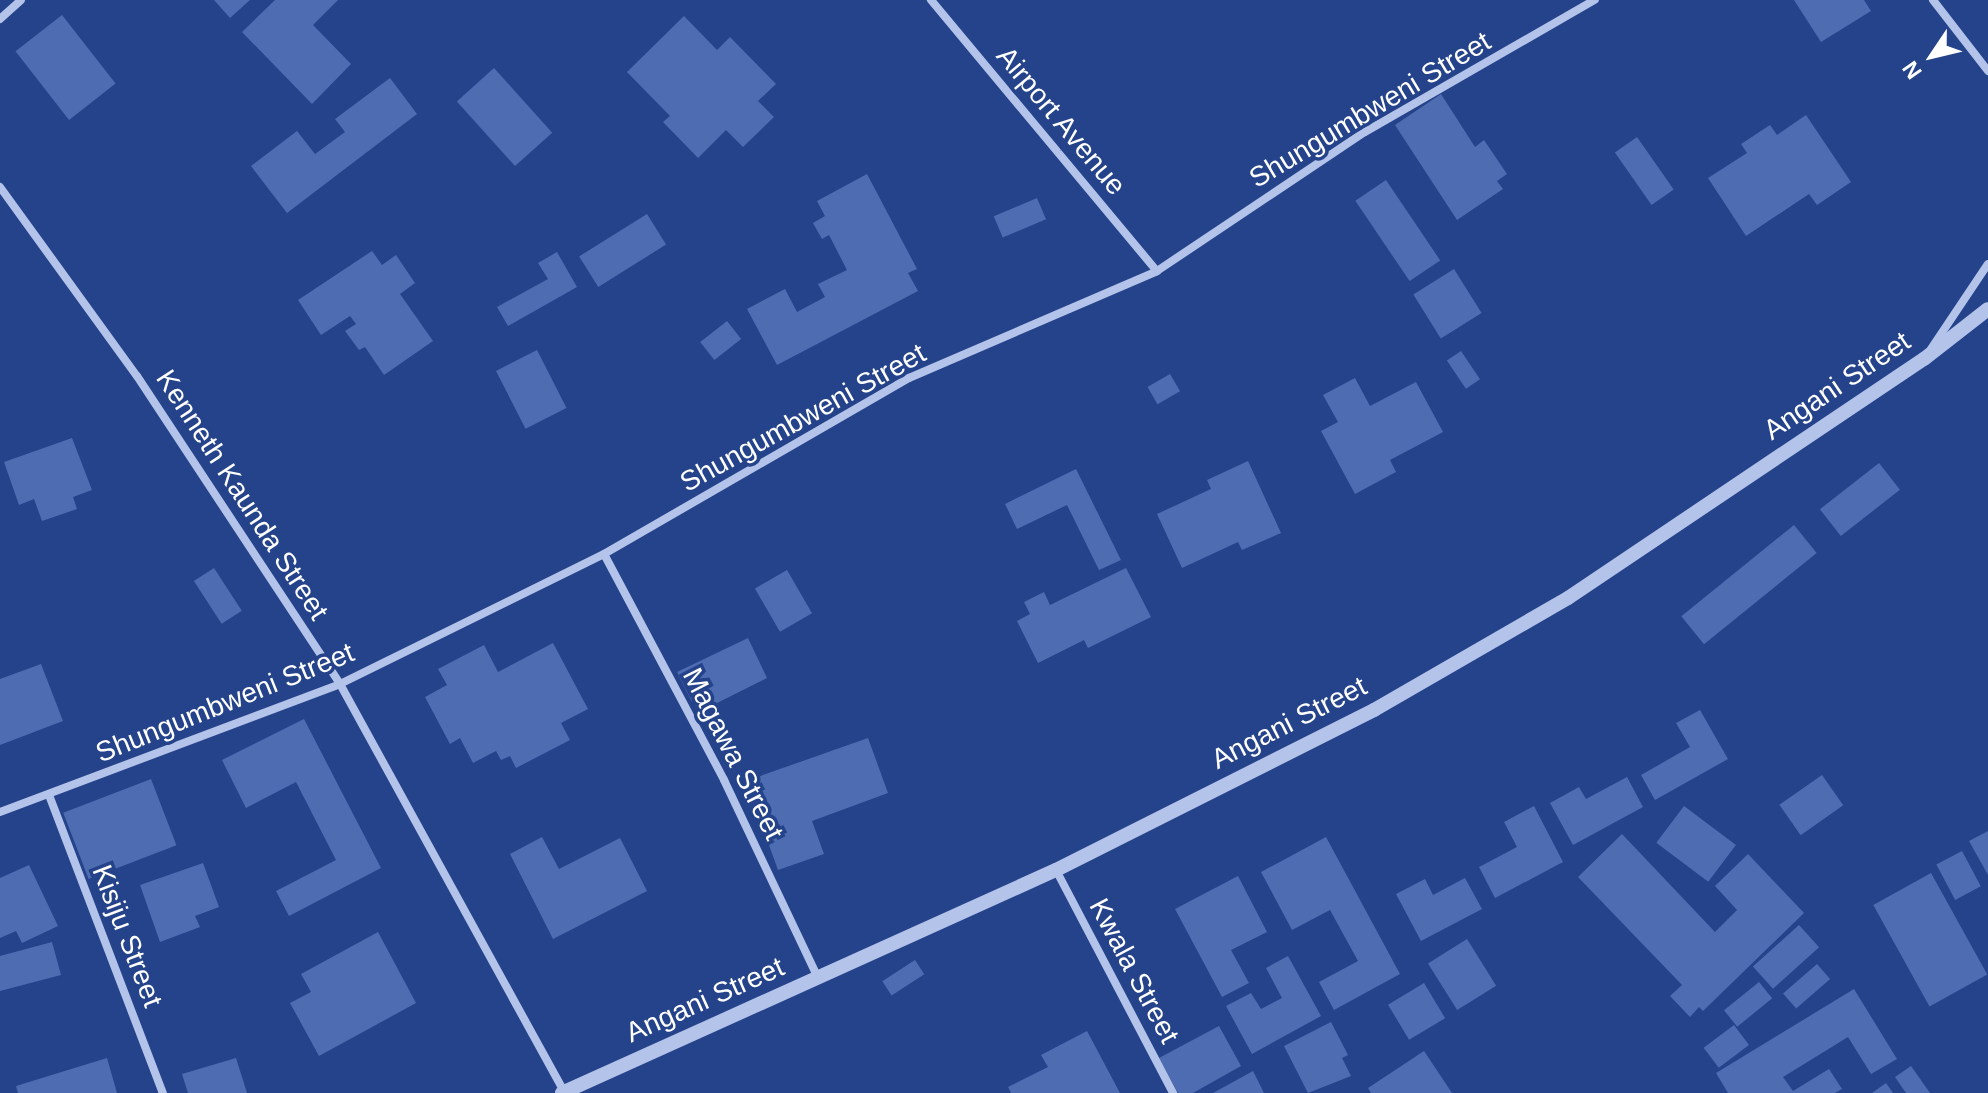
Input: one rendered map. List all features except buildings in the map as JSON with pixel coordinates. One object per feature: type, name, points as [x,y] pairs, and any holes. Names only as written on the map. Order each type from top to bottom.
[{"type":"street","points":[[0,19],[21,0]]},
{"type":"street","name":"Airport Avenue","points":[[931,0],[1157,271]]},
{"type":"street","name":"Shungumbweni Street","points":[[0,812],[340,684],[604,554],[909,378],[1157,271],[1365,132],[1595,0]]},
{"type":"street","points":[[1933,0],[1988,71]]},
{"type":"street","name":"Kenneth Kaunda Street","points":[[0,187],[137,376],[340,684],[457,890],[563,1093]]},
{"type":"street","points":[[1924,359],[1988,264]]},
{"type":"street","name":"Angani Street","points":[[563,1093],[1056,870],[1374,710],[1568,598],[1924,359],[1988,309]]},
{"type":"street","name":"Magawa Street","points":[[604,554],[724,780],[818,978]]},
{"type":"street","name":"Kisiju Street","points":[[49,795],[163,1093]]},
{"type":"street","name":"Kwala Street","points":[[1056,870],[1173,1093]]}]
